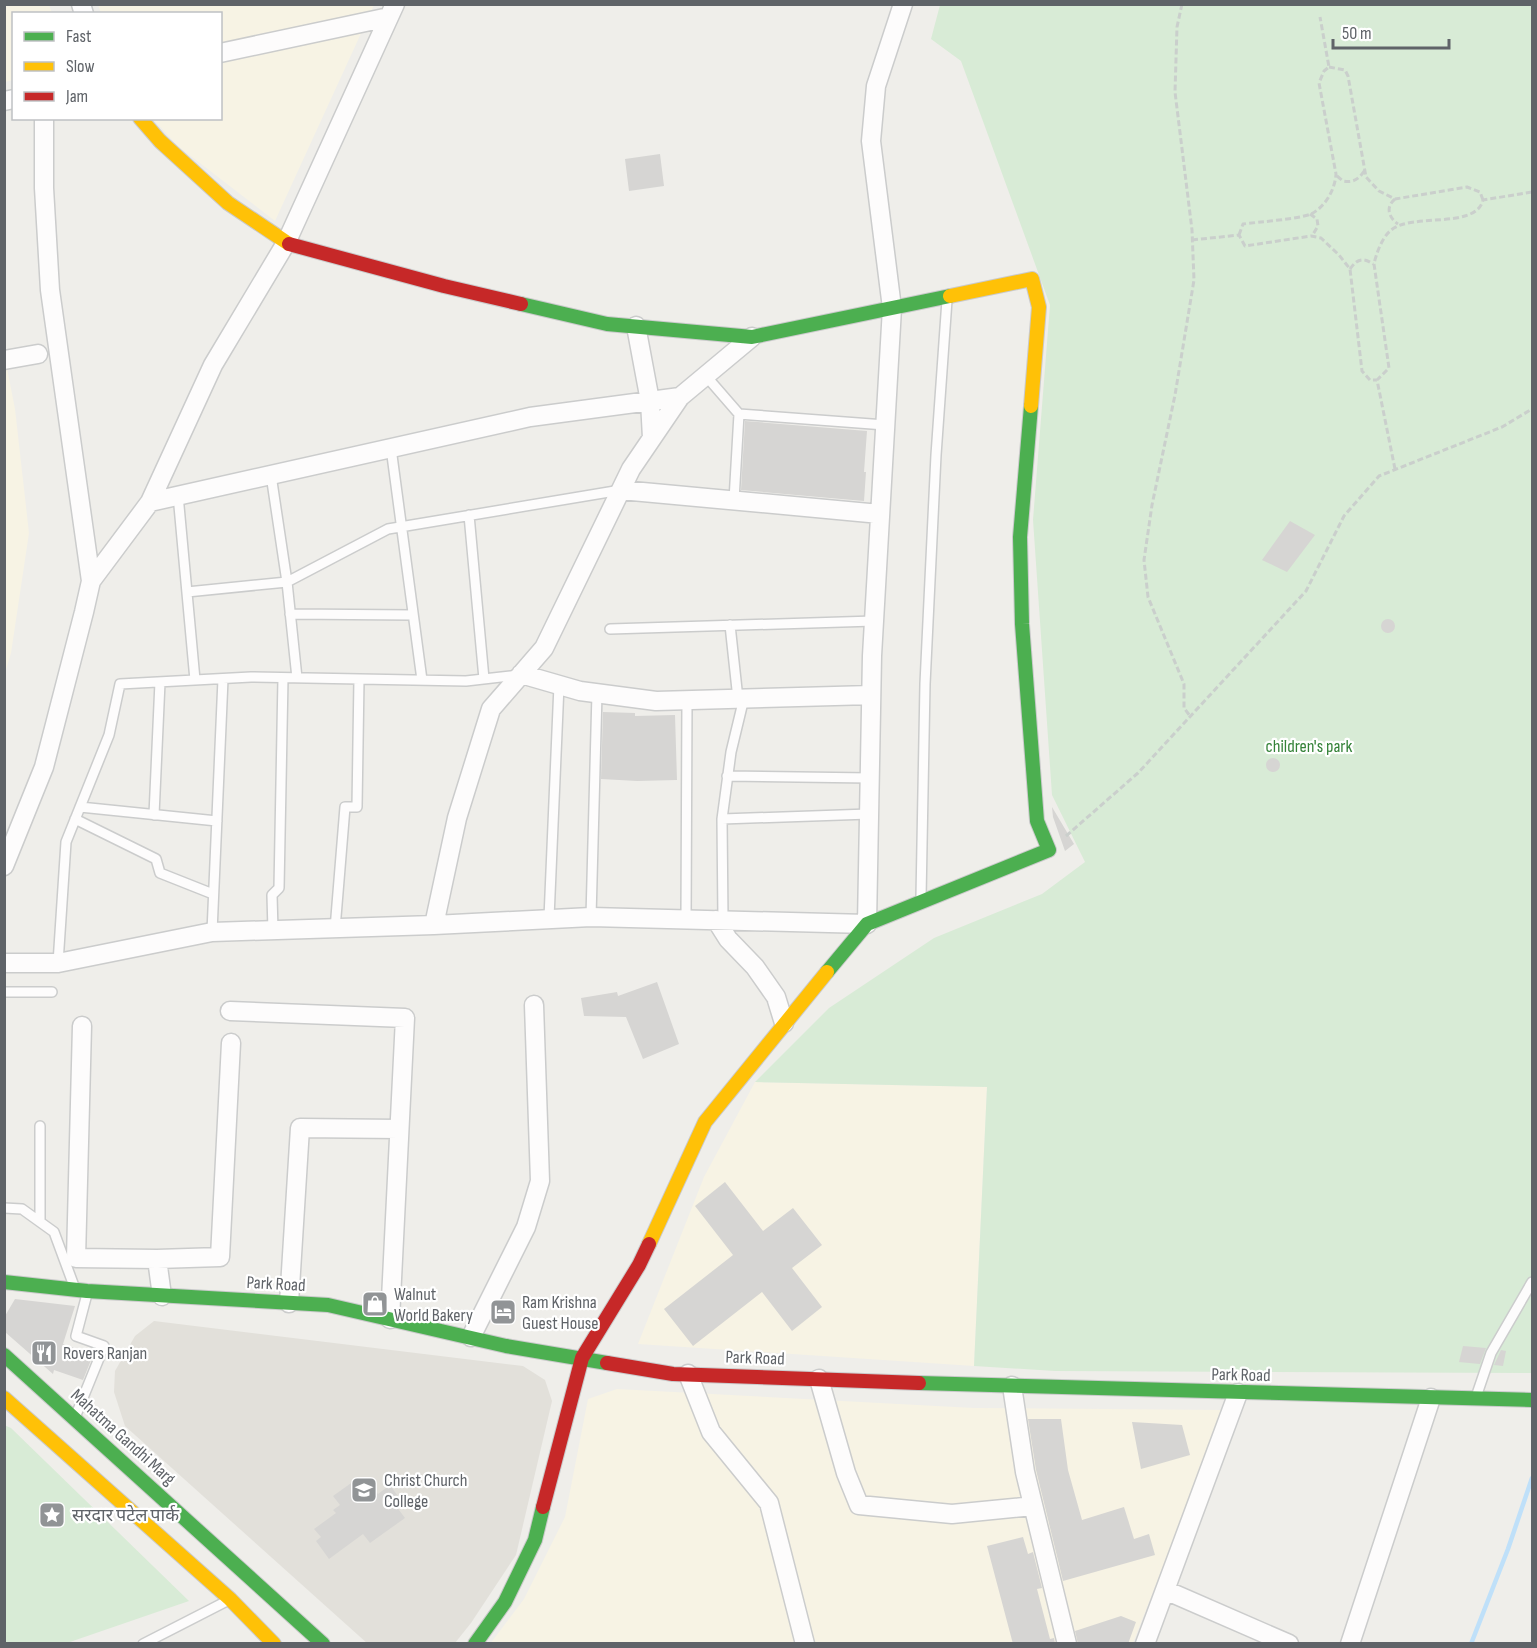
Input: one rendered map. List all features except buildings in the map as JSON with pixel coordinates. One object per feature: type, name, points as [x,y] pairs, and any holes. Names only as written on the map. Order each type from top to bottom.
[{"type":"street","points":[[475,1644],[505,1602],[535,1540],[582,1358],[639,1265],[705,1122],[867,924],[874,621],[892,308],[871,141],[876,86],[903,4]]},
{"type":"street","points":[[222,52],[392,10]]},
{"type":"street","points":[[90,581],[150,502],[213,365],[286,243],[392,10]]},
{"type":"street","points":[[4,866],[11,830],[44,767],[90,581],[50,290],[44,120]]},
{"type":"street","points":[[4,963],[58,963],[212,932],[335,929],[591,917],[867,924],[1049,850],[1037,821],[1021,603],[1020,537],[1039,306],[1032,279],[752,336],[607,324],[444,286],[286,243],[228,203],[160,141],[142,120]]},
{"type":"street","points":[[636,326],[650,401],[652,438]]},
{"type":"street","points":[[434,925],[457,818],[491,709],[544,648],[631,469],[680,397],[752,336]]},
{"type":"street","points":[[4,360],[38,354]]},
{"type":"street","points":[[150,502],[530,417],[680,397]]},
{"type":"street","points":[[621,490],[880,514]]},
{"type":"street","points":[[521,674],[597,693],[656,700],[871,696]]},
{"type":"street","points":[[719,920],[728,939],[755,967],[776,997],[784,1023]]},
{"type":"street","points":[[471,1338],[526,1227],[540,1181],[534,1005]]},
{"type":"street","points":[[230,1011],[405,1018],[390,1319]]},
{"type":"street","points":[[82,1026],[76,1258],[220,1257],[231,1043]]},
{"type":"street","points":[[290,1303],[300,1128],[399,1129]]},
{"type":"street","points":[[156,1258],[162,1296]]},
{"type":"street","name":"Park Road","points":[[4,1282],[82,1291],[328,1305],[471,1338],[673,1374],[1238,1393],[1533,1400]]},
{"type":"street","name":"Mahatma Gandhi Marg","points":[[4,1355],[323,1644]]},
{"type":"street","points":[[688,1374],[711,1432],[769,1503],[805,1644]]},
{"type":"street","points":[[819,1379],[846,1473],[859,1505],[952,1514],[1033,1506]]},
{"type":"street","points":[[1012,1386],[1025,1472],[1068,1644]]},
{"type":"street","points":[[1145,1644],[1238,1393]]},
{"type":"street","points":[[1350,1644],[1431,1398]]},
{"type":"street","points":[[1512,1400],[1533,1412]]},
{"type":"street","points":[[6,1401],[230,1599],[274,1644]]},
{"type":"street","points":[[1165,1590],[1251,1636],[1289,1644]]},
{"type":"lane","points":[[921,903],[925,684],[936,455],[947,297]]},
{"type":"lane","points":[[706,376],[739,414],[734,501]]},
{"type":"lane","points":[[739,414],[885,425]]},
{"type":"lane","points":[[391,448],[422,680]]},
{"type":"lane","points":[[271,475],[287,582],[297,678]]},
{"type":"lane","points":[[187,592],[287,582],[388,529],[621,490]]},
{"type":"lane","points":[[178,495],[195,680]]},
{"type":"lane","points":[[469,515],[484,679]]},
{"type":"lane","points":[[291,614],[413,615]]},
{"type":"lane","points":[[610,629],[874,621]]},
{"type":"lane","points":[[719,920],[722,819],[741,699],[730,625]]},
{"type":"lane","points":[[58,963],[66,842],[109,735],[120,684],[282,678],[466,681],[521,674]]},
{"type":"lane","points":[[273,931],[272,895],[279,888],[282,678]]},
{"type":"lane","points":[[212,932],[223,679]]},
{"type":"lane","points":[[335,929],[345,807],[357,807],[358,679]]},
{"type":"lane","points":[[154,815],[160,682]]},
{"type":"lane","points":[[549,918],[559,685]]},
{"type":"lane","points":[[591,917],[597,693]]},
{"type":"lane","points":[[686,919],[687,700]]},
{"type":"lane","points":[[728,776],[870,778]]},
{"type":"lane","points":[[80,807],[217,821]]},
{"type":"lane","points":[[722,819],[869,814]]},
{"type":"lane","points":[[75,819],[156,859],[160,873],[213,894]]},
{"type":"lane","points":[[4,992],[52,992]]},
{"type":"lane","points":[[40,1126],[40,1222]]},
{"type":"lane","points":[[4,1208],[22,1209],[54,1232],[82,1291],[76,1336],[104,1346],[75,1417]]},
{"type":"lane","points":[[1475,1399],[1491,1353],[1533,1282]]},
{"type":"lane","points":[[143,1644],[230,1599]]},
{"type":"path","points":[[1182,4],[1177,27],[1175,92],[1192,240],[1194,280],[1144,560],[1148,597],[1184,684],[1184,708],[1190,716]]},
{"type":"path","points":[[1320,17],[1329,67]]},
{"type":"path","points":[[1395,199],[1379,191],[1366,177],[1348,76],[1345,70],[1329,67],[1324,71],[1319,84],[1335,174],[1335,184],[1329,197],[1310,214],[1243,224],[1239,235],[1245,246],[1311,236],[1321,238],[1339,255],[1350,268],[1362,371],[1370,380],[1377,380],[1389,368],[1374,264],[1376,255],[1389,231],[1399,225],[1470,215],[1482,206],[1483,200],[1480,192],[1475,188],[1467,187],[1395,199],[1391,202],[1389,213],[1399,225]]},
{"type":"path","points":[[1335,174],[1342,181],[1352,181],[1357,180],[1365,169]]},
{"type":"path","points":[[1483,200],[1533,192]]},
{"type":"path","points":[[1310,214],[1317,219],[1318,226],[1311,236]]},
{"type":"path","points":[[1192,240],[1239,235]]},
{"type":"path","points":[[1350,268],[1360,260],[1374,264]]},
{"type":"path","points":[[1377,380],[1395,469]]},
{"type":"path","points":[[1049,850],[1138,773],[1306,591],[1344,516],[1378,476],[1502,427],[1533,409]]},
{"type":"shaded area","points":[[4,5],[49,5],[52,12],[12,12],[12,80],[5,82]]},
{"type":"shaded area","points":[[98,5],[374,5],[275,221],[179,147],[154,120],[222,120],[222,12],[101,12]]},
{"type":"shaded area","points":[[4,353],[15,409],[29,533],[11,653],[5,673]]},
{"type":"shaded area","points":[[755,1082],[987,1087],[974,1366],[638,1344],[704,1177]]},
{"type":"shaded area","name":"Christ Church College","points":[[154,1321],[523,1366],[545,1380],[552,1401],[516,1555],[455,1643],[368,1644],[125,1426],[114,1392],[115,1371],[135,1336]]},
{"type":"shaded area","points":[[617,1389],[974,1408],[1224,1410],[1133,1643],[490,1644],[524,1599],[565,1517],[588,1399]]},
{"type":"green space","name":"children's park","points":[[940,5],[1532,5],[1532,1373],[1055,1371],[974,1366],[987,1087],[755,1082],[829,1008],[934,938],[1042,894],[1085,862],[1052,795],[1033,520],[1050,305],[961,61],[931,39]]},
{"type":"green space","name":"सरदार पटेल पार्क","points":[[4,1425],[11,1428],[189,1601],[67,1643],[5,1643]]},
{"type":"waterway","points":[[1471,1644],[1508,1549],[1532,1478]]},
{"type":"traffic: fast","points":[[521,304],[607,324],[752,337],[950,296]]},
{"type":"traffic: fast","points":[[827,972],[867,924],[1049,850],[1037,821],[1022,624],[1020,537],[1031,406]]},
{"type":"traffic: fast","points":[[4,1282],[87,1291],[328,1305],[506,1346],[607,1363]]},
{"type":"traffic: fast","points":[[4,1355],[323,1644]]},
{"type":"traffic: fast","points":[[919,1383],[1532,1400]]},
{"type":"traffic: fast","points":[[475,1644],[505,1602],[535,1540],[543,1507]]},
{"type":"traffic: slow","points":[[142,120],[160,141],[228,203],[289,244]]},
{"type":"traffic: slow","points":[[950,296],[1032,279],[1039,307],[1031,406]]},
{"type":"traffic: slow","points":[[649,1244],[705,1122],[827,972]]},
{"type":"traffic: slow","points":[[4,1398],[230,1599],[274,1644]]},
{"type":"traffic: jam","points":[[289,244],[444,286],[521,304]]},
{"type":"traffic: jam","points":[[543,1507],[582,1358],[639,1265],[649,1244]]},
{"type":"traffic: jam","points":[[607,1363],[673,1374],[919,1383]]},
{"type":"place","name":"Walnut World Bakery","points":[[375,1304]]},
{"type":"place","name":"Ram Krishna Guest House","points":[[503,1312]]},
{"type":"place","name":"Rovers Ranjan","points":[[44,1353]]},
{"type":"place","name":"Christ Church College","points":[[364,1490]]},
{"type":"place","name":"सरदार पटेल पार्क","points":[[52,1515]]}]
